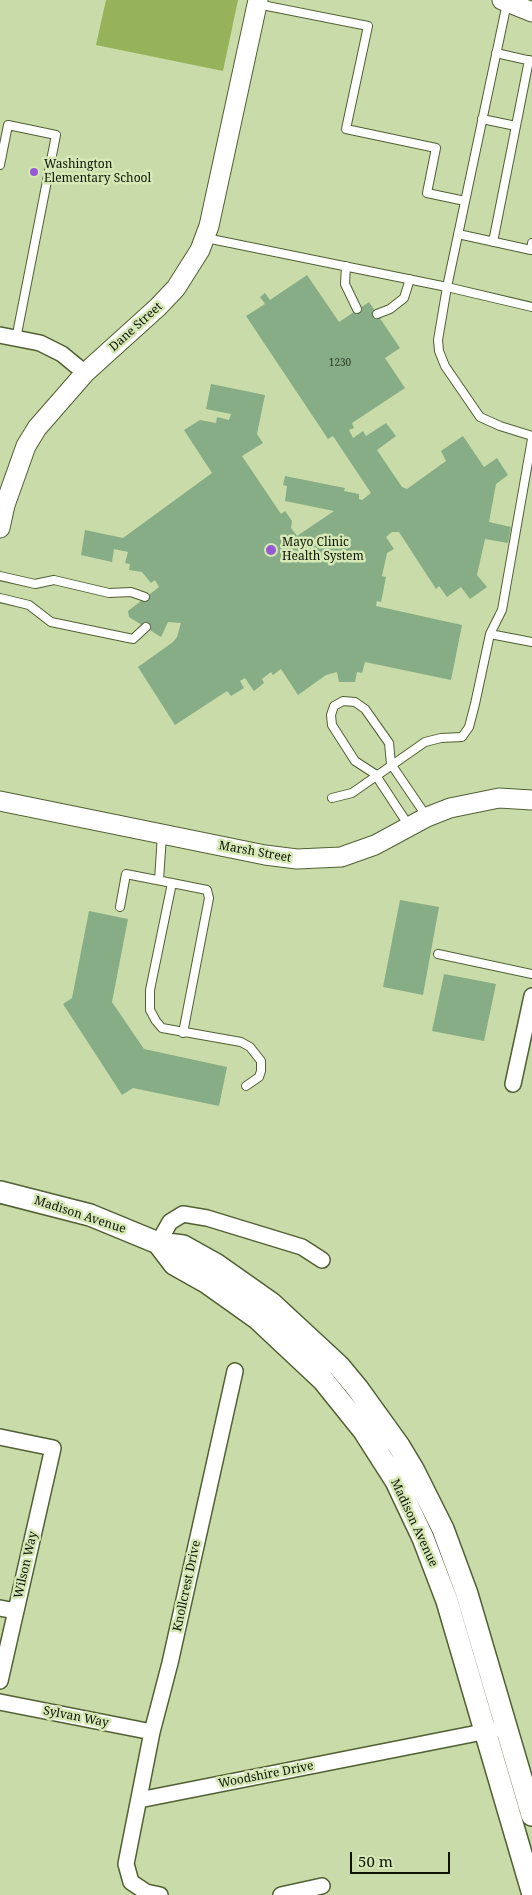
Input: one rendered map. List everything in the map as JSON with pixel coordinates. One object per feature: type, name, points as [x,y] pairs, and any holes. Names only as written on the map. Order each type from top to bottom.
[{"type":"main road","name":"Madison Avenue","points":[[0,1192],[90,1215],[158,1243],[183,1246],[230,1273],[271,1303],[339,1366],[381,1419],[414,1471],[446,1538],[467,1594],[532,1815]]},
{"type":"main road","name":"Madison Avenue","points":[[158,1243],[174,1264],[231,1299],[279,1337],[323,1380],[342,1402],[377,1450],[410,1509],[447,1601],[532,1891]]},
{"type":"street","name":"Dane Street","points":[[0,528],[2,504],[26,446],[37,428],[85,373],[158,308],[176,288],[190,269],[206,238],[236,107],[257,2]]},
{"type":"street","points":[[504,2],[532,12]]},
{"type":"street","points":[[0,335],[40,343],[62,354],[85,373]]},
{"type":"street","name":"Marsh Street","points":[[0,801],[264,855],[297,859],[341,857],[375,845],[427,817],[473,802],[499,798],[532,800]]},
{"type":"street","points":[[514,1084],[532,996]]},
{"type":"street","points":[[158,1243],[170,1222],[183,1214],[207,1218],[302,1247],[322,1260]]},
{"type":"street","name":"Knollcrest Drive","points":[[139,1800],[152,1732],[170,1663],[235,1371]]},
{"type":"street","name":"Wilson Way","points":[[0,1437],[53,1448],[0,1682]]},
{"type":"street","points":[[0,1608],[16,1611]]},
{"type":"street","name":"Sylvan Way","points":[[0,1702],[152,1732]]},
{"type":"street","name":"Woodshire Drive","points":[[139,1800],[507,1726]]},
{"type":"street","points":[[139,1800],[126,1864],[131,1882],[146,1892],[160,1895]]},
{"type":"street","points":[[281,1895],[322,1886]]},
{"type":"lane","points":[[257,2],[368,26],[346,129],[436,148],[427,193],[465,201]]},
{"type":"lane","points":[[332,798],[352,793],[425,742],[441,738],[462,737],[469,727],[490,634],[502,610],[532,437],[480,418],[445,366],[439,351],[438,340],[447,287],[496,52],[504,2]]},
{"type":"lane","points":[[493,242],[530,60],[496,52]]},
{"type":"lane","points":[[482,119],[516,126]]},
{"type":"lane","points":[[0,164],[8,125],[56,135],[16,338]]},
{"type":"lane","points":[[458,234],[531,250],[532,243]]},
{"type":"lane","points":[[206,238],[410,279],[532,306]]},
{"type":"lane","points":[[346,266],[345,284],[357,309]]},
{"type":"lane","points":[[377,314],[390,309],[404,298],[410,279]]},
{"type":"lane","points":[[0,576],[35,584],[54,580],[109,593],[131,592],[145,597]]},
{"type":"lane","points":[[0,598],[29,605],[51,622],[134,639],[146,628]]},
{"type":"lane","points":[[490,634],[532,642]]},
{"type":"lane","points":[[409,826],[376,776],[355,761],[332,725],[331,715],[334,706],[343,700],[355,702],[365,709],[389,744],[392,764],[427,817]]},
{"type":"lane","points":[[159,880],[162,834]]},
{"type":"lane","points":[[120,907],[126,874],[206,890],[209,898],[183,1032]]},
{"type":"lane","points":[[172,883],[150,1010],[162,1028],[241,1042],[250,1046],[261,1061],[261,1071],[259,1077],[246,1086]]},
{"type":"lane","points":[[438,954],[532,974]]},
{"type":"green space","points":[[106,0],[238,0],[223,71],[96,45]]},
{"type":"building","points":[[307,275],[339,322],[369,302],[400,348],[385,358],[405,388],[352,423],[354,428],[349,430],[353,438],[363,431],[366,436],[386,423],[396,436],[377,450],[402,487],[407,489],[446,461],[441,451],[463,436],[484,467],[497,458],[508,475],[496,484],[489,522],[511,527],[508,543],[485,539],[477,575],[487,587],[470,599],[461,587],[447,597],[439,586],[436,589],[399,532],[392,532],[386,537],[394,549],[387,553],[382,576],[386,577],[381,602],[377,601],[376,606],[462,625],[451,680],[365,662],[362,673],[357,672],[355,682],[339,682],[337,672],[326,675],[298,695],[281,669],[273,675],[271,672],[262,679],[264,683],[254,691],[245,678],[240,681],[244,688],[231,696],[227,691],[175,725],[138,667],[173,642],[177,637],[181,623],[168,622],[161,637],[129,617],[128,611],[159,587],[155,580],[151,583],[142,572],[129,570],[130,564],[125,563],[128,552],[114,549],[112,562],[81,555],[85,530],[123,538],[212,473],[184,430],[200,420],[216,423],[217,417],[229,420],[231,414],[206,409],[211,384],[265,395],[257,434],[263,443],[242,456],[281,514],[285,511],[292,521],[291,528],[297,536],[334,511],[285,501],[287,486],[283,485],[285,476],[345,488],[344,491],[359,494],[359,499],[362,500],[371,493],[333,436],[328,439],[246,316],[265,304],[260,297],[265,293],[270,300]]},
{"type":"building","points":[[400,900],[439,907],[423,995],[383,987]]},
{"type":"building","points":[[89,911],[128,919],[112,1002],[144,1049],[227,1067],[219,1106],[133,1088],[122,1095],[63,1004],[72,998]]},
{"type":"building","points":[[444,974],[496,984],[484,1041],[432,1031]]},
{"type":"place","name":"Washington Elementary School","points":[[34,172]]},
{"type":"place","name":"Mayo Clinic Health System","points":[[271,550]]}]
